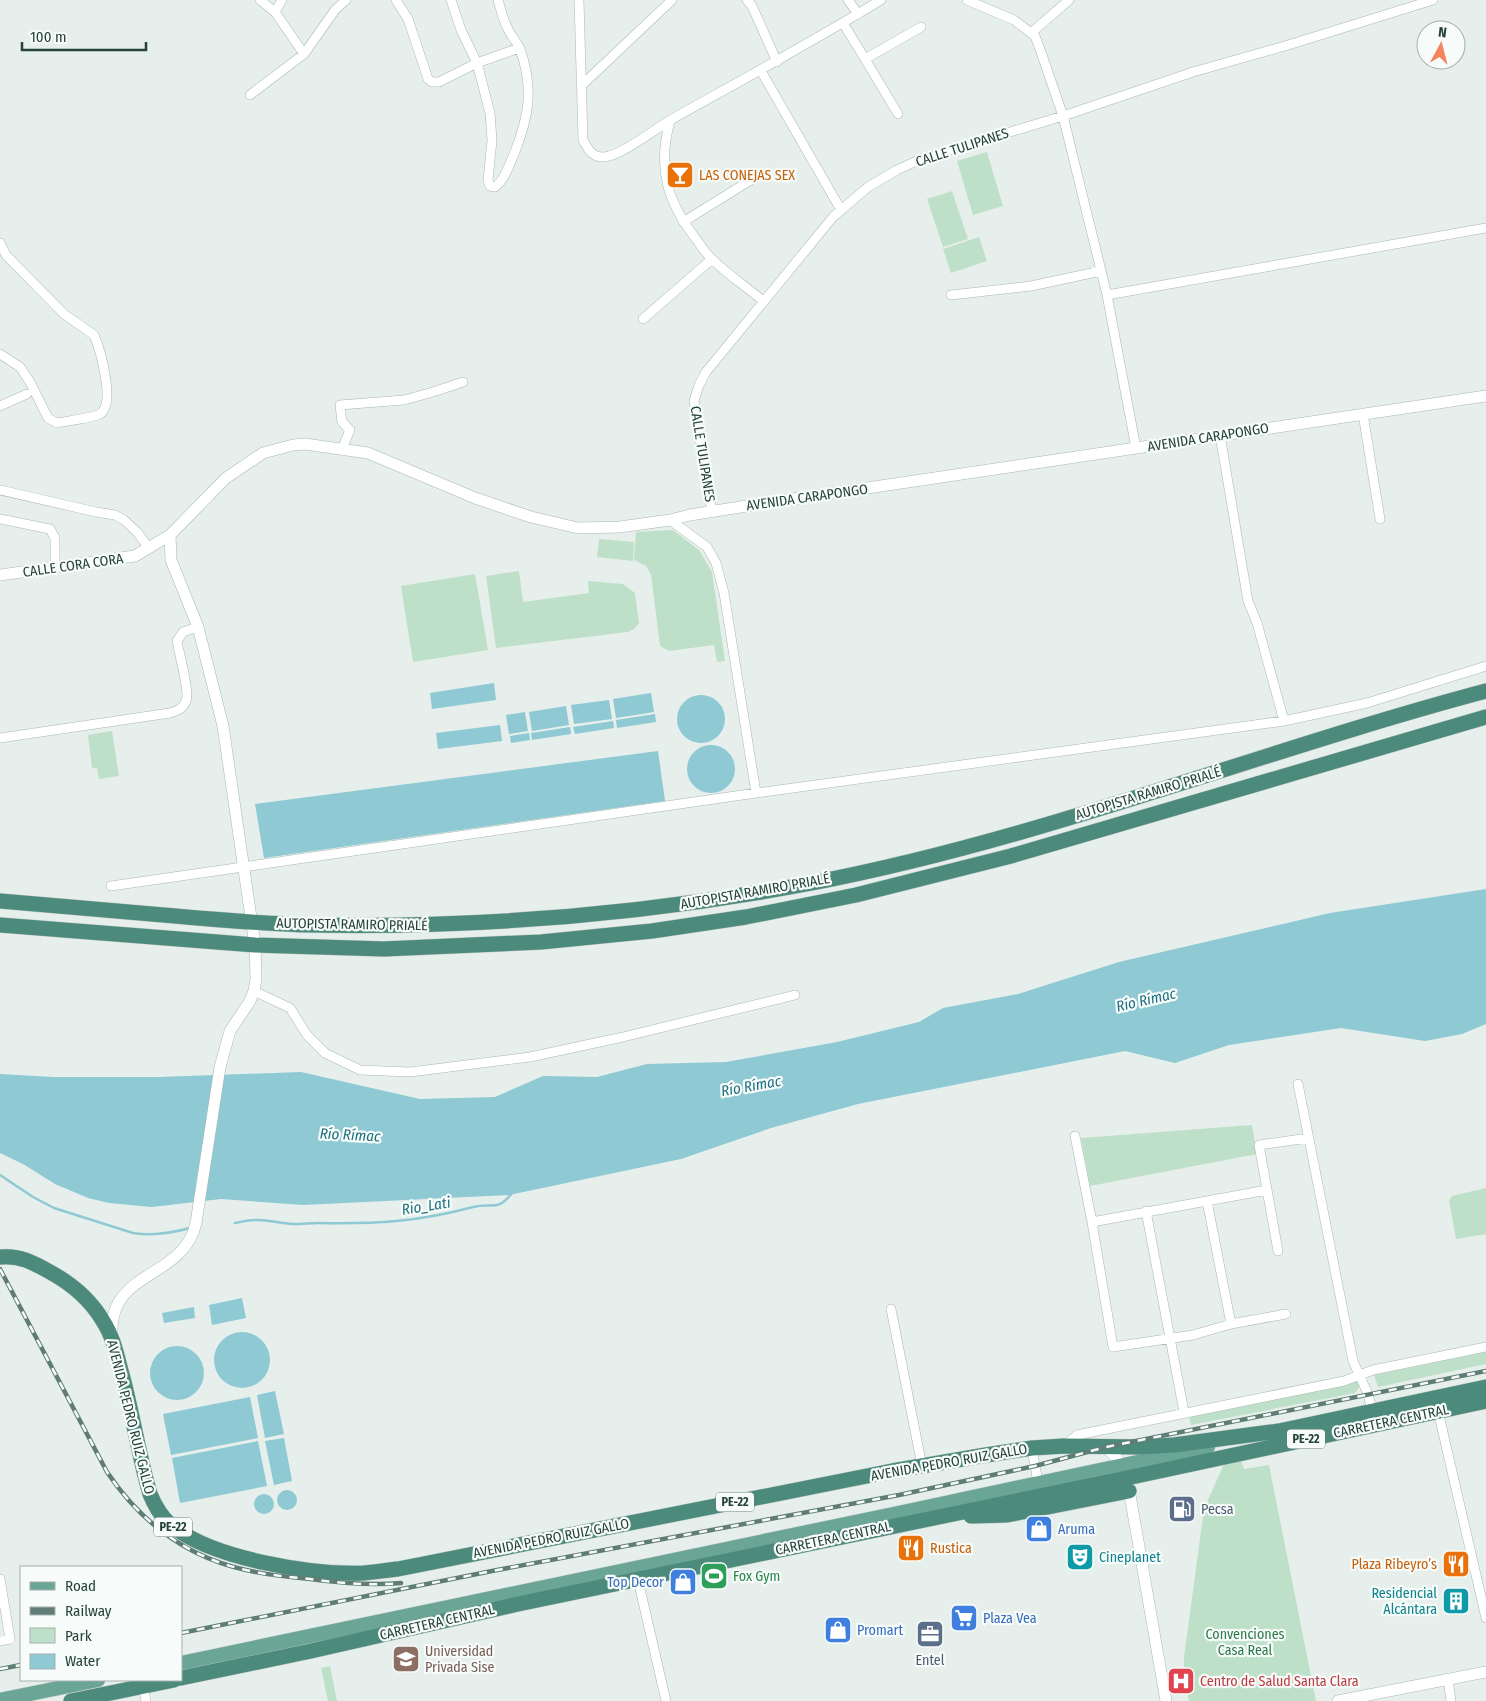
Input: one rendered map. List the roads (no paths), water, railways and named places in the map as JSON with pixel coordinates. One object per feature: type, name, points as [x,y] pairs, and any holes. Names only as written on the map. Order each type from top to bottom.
[{"type":"highway","name":"AUTOPISTA RAMIRO PRIALÉ","points":[[0,901],[252,922],[408,926],[529,920],[660,908],[814,883],[1010,835],[1486,691]]},
{"type":"highway","name":"AUTOPISTA RAMIRO PRIALÉ","points":[[0,925],[255,945],[384,949],[541,942],[652,931],[746,917],[856,895],[1011,856],[1486,717]]},
{"type":"highway","name":"AVENIDA PEDRO RUIZ GALLO","points":[[0,1257],[28,1260],[67,1282],[92,1304],[103,1320],[112,1338],[127,1390],[148,1488],[152,1501],[160,1514],[180,1531],[219,1550],[250,1559],[299,1568],[351,1573],[398,1569],[922,1466],[1032,1448],[1174,1445],[1279,1432]]},
{"type":"highway","name":"CARRETERA CENTRAL","points":[[182,1678],[311,1651],[518,1604],[1127,1478],[1373,1418],[1486,1387]]},
{"type":"highway","name":"CARRETERA CENTRAL","points":[[1279,1432],[1373,1418],[1438,1411],[1486,1401]]},
{"type":"highway","points":[[72,1701],[144,1694],[172,1681]]},
{"type":"main road","name":"CARRETERA CENTRAL","points":[[182,1663],[1038,1483],[1127,1478],[1279,1432]]},
{"type":"main road","points":[[0,1700],[93,1681]]},
{"type":"street","points":[[260,0],[275,12],[304,54]]},
{"type":"street","points":[[275,12],[282,0]]},
{"type":"street","points":[[250,95],[304,54],[335,10],[346,0]]},
{"type":"street","points":[[396,0],[408,19],[430,81],[438,82],[477,63],[520,48]]},
{"type":"street","points":[[451,0],[460,30],[477,63],[488,102],[492,126],[488,182],[490,186],[495,187],[499,184],[513,158],[523,134],[528,112],[528,85],[520,48],[507,28],[498,0]]},
{"type":"street","points":[[579,0],[583,140],[589,153],[596,156],[608,156],[621,151],[670,120],[777,62],[881,0]]},
{"type":"street","points":[[582,86],[672,0]]},
{"type":"street","points":[[747,0],[752,6],[777,62]]},
{"type":"street","points":[[848,0],[858,14]]},
{"type":"street","points":[[967,0],[1011,18],[1035,36],[1063,116],[1107,295],[1136,448]]},
{"type":"street","points":[[1031,33],[1069,0]]},
{"type":"street","name":"CALLE TULIPANES","points":[[712,512],[694,401],[699,385],[706,372],[833,217],[868,187],[921,159],[1063,116],[1193,72],[1285,46],[1433,0]]},
{"type":"street","points":[[843,24],[898,114]]},
{"type":"street","points":[[865,59],[921,28]]},
{"type":"street","points":[[761,71],[841,210]]},
{"type":"street","points":[[670,120],[665,149],[665,176],[671,199],[683,222],[712,259],[764,301]]},
{"type":"street","points":[[683,222],[754,178]]},
{"type":"street","points":[[1107,295],[1486,228]]},
{"type":"street","points":[[0,243],[6,255],[64,314],[94,334],[105,377],[107,399],[105,408],[99,414],[57,423],[53,422],[48,418],[30,382],[20,367],[0,354]]},
{"type":"street","points":[[643,319],[712,259]]},
{"type":"street","points":[[951,295],[1031,286],[1101,271]]},
{"type":"street","points":[[342,450],[350,430],[342,422],[340,405],[404,400],[463,382]]},
{"type":"street","points":[[0,406],[27,394]]},
{"type":"street","name":"AVENIDA CARAPONGO","points":[[170,535],[226,478],[263,453],[293,445],[305,444],[368,453],[475,498],[531,517],[578,528],[620,527],[1486,396]]},
{"type":"street","points":[[1364,414],[1380,519]]},
{"type":"street","points":[[1220,435],[1248,601],[1257,623],[1284,721]]},
{"type":"street","points":[[0,490],[115,515],[124,520],[151,548],[171,560]]},
{"type":"street","points":[[0,519],[50,529],[55,538],[55,567]]},
{"type":"street","points":[[670,520],[707,547],[716,562],[724,592],[756,793]]},
{"type":"street","points":[[112,1338],[114,1315],[123,1295],[133,1285],[179,1254],[192,1236],[197,1216],[220,1067],[230,1031],[250,1001],[256,979],[252,922],[223,726],[198,627],[171,560],[170,535]]},
{"type":"street","name":"CALLE CORA CORA","points":[[0,575],[135,556],[170,535]]},
{"type":"street","points":[[0,738],[170,713],[179,710],[185,704],[188,695],[177,641],[183,632],[198,627]]},
{"type":"street","points":[[111,886],[756,793],[1284,721],[1367,703],[1486,666]]},
{"type":"street","points":[[254,991],[290,1008],[307,1035],[325,1053],[360,1070],[410,1072],[530,1057],[623,1037],[795,995]]},
{"type":"street","points":[[1298,1084],[1353,1361],[1368,1394],[1373,1418]]},
{"type":"street","points":[[1075,1136],[1113,1347],[1193,1334],[1231,1324],[1286,1314]]},
{"type":"street","points":[[1278,1251],[1259,1145],[1308,1138]]},
{"type":"street","points":[[1092,1222],[1268,1190]]},
{"type":"street","points":[[1207,1201],[1231,1324]]},
{"type":"street","points":[[1146,1211],[1184,1412]]},
{"type":"street","points":[[891,1308],[922,1466]]},
{"type":"street","points":[[1064,1446],[1076,1435],[1344,1381],[1373,1370],[1486,1347]]},
{"type":"street","points":[[1438,1411],[1486,1618]]},
{"type":"street","points":[[1106,1447],[1127,1478],[1166,1701]]},
{"type":"street","points":[[1032,1448],[1038,1483]]},
{"type":"street","points":[[0,1579],[10,1639],[0,1641]]},
{"type":"street","points":[[638,1580],[666,1701]]},
{"type":"street","points":[[1338,1701],[1486,1672]]},
{"type":"street","points":[[1448,1680],[1451,1701]]},
{"type":"water","points":[[494,683],[496,700],[432,709],[430,693]]},
{"type":"water","points":[[651,693],[654,712],[616,718],[613,699]]},
{"type":"water","points":[[696,695],[706,695],[718,702],[725,714],[725,724],[718,736],[706,743],[696,743],[688,739],[681,732],[677,724],[677,714],[681,706],[688,699]]},
{"type":"water","points":[[609,700],[612,719],[574,724],[571,705]]},
{"type":"water","points":[[566,706],[569,725],[532,731],[529,712]]},
{"type":"water","points":[[525,712],[528,731],[509,734],[506,715]]},
{"type":"water","points":[[655,714],[656,722],[617,728],[616,720]]},
{"type":"water","points":[[613,721],[614,728],[575,734],[573,727]]},
{"type":"water","points":[[500,725],[502,741],[438,749],[436,733]]},
{"type":"water","points":[[570,727],[571,734],[532,740],[531,733]]},
{"type":"water","points":[[529,733],[530,740],[511,743],[510,736]]},
{"type":"water","points":[[706,745],[716,745],[728,752],[735,764],[735,774],[728,786],[716,793],[706,793],[698,789],[691,782],[687,774],[687,764],[691,756],[698,749]]},
{"type":"water","points":[[658,751],[665,801],[264,858],[255,804]]},
{"type":"water","name":"Río Rímac","points":[[1486,889],[1486,1024],[1462,1034],[1425,1041],[1341,1028],[1229,1045],[1175,1063],[1125,1051],[858,1104],[771,1128],[681,1159],[509,1195],[303,1205],[221,1199],[152,1207],[109,1203],[88,1198],[55,1184],[23,1164],[0,1153],[0,1074],[53,1077],[160,1077],[301,1072],[420,1099],[495,1097],[543,1076],[597,1077],[647,1064],[726,1062],[837,1042],[919,1022],[943,1008],[1018,994],[1119,962],[1330,913]]},
{"type":"water","points":[[242,1298],[246,1318],[212,1325],[209,1305]]},
{"type":"water","points":[[194,1307],[195,1318],[164,1323],[162,1313]]},
{"type":"water","points":[[242,1332],[257,1337],[265,1345],[270,1360],[265,1375],[257,1383],[242,1388],[227,1383],[219,1375],[214,1360],[219,1345],[227,1337]]},
{"type":"water","points":[[172,1346],[182,1346],[192,1350],[200,1358],[204,1373],[200,1388],[192,1396],[182,1400],[172,1400],[162,1396],[154,1388],[150,1378],[150,1368],[154,1358],[162,1350]]},
{"type":"water","points":[[275,1391],[284,1434],[265,1438],[257,1395]]},
{"type":"water","points":[[250,1397],[258,1438],[171,1455],[163,1414]]},
{"type":"water","points":[[284,1438],[292,1481],[274,1485],[265,1441]]},
{"type":"water","points":[[258,1441],[267,1486],[180,1503],[172,1458]]},
{"type":"water","points":[[287,1490],[294,1493],[297,1500],[294,1507],[287,1510],[280,1507],[277,1500],[280,1493]]},
{"type":"water","points":[[264,1494],[271,1497],[274,1504],[271,1511],[264,1514],[257,1511],[254,1504],[257,1497]]},
{"type":"waterway","name":"Rio_Lati","points":[[0,1175],[33,1197],[54,1208],[133,1233],[162,1234],[190,1228]]},
{"type":"waterway","name":"Rio_Lati","points":[[235,1223],[249,1220],[296,1224],[359,1223],[415,1219],[480,1206],[498,1205],[513,1192]]},
{"type":"railway","points":[[0,1269],[107,1472],[134,1506],[166,1534],[204,1556],[224,1564],[254,1572],[344,1583],[401,1583]]},
{"type":"railway","points":[[182,1633],[492,1571],[899,1495],[1035,1466],[1106,1447],[1486,1371]]},
{"type":"railway","points":[[0,1669],[20,1665]]},
{"type":"place","name":"LAS CONEJAS SEX","points":[[680,175]]},
{"type":"place","name":"Pecsa","points":[[1182,1509]]},
{"type":"place","name":"Aruma","points":[[1039,1529]]},
{"type":"place","name":"Rustica","points":[[911,1548]]},
{"type":"place","name":"Cineplanet","points":[[1080,1557]]},
{"type":"place","name":"Plaza Ribeyro’s","points":[[1456,1564]]},
{"type":"place","name":"Fox Gym","points":[[714,1576]]},
{"type":"place","name":"Top Decor","points":[[683,1582]]},
{"type":"place","name":"Residencial Alcántara","points":[[1456,1601]]},
{"type":"place","name":"Plaza Vea","points":[[964,1618]]},
{"type":"place","name":"Promart","points":[[838,1630]]},
{"type":"place","name":"Entel","points":[[930,1634]]},
{"type":"place","name":"Universidad Privada Sise","points":[[406,1659]]},
{"type":"place","name":"Centro de Salud Santa Clara","points":[[1181,1681]]},
{"type":"park label","name":"Convenciones Casa Real","points":[[1245,1642]]}]
